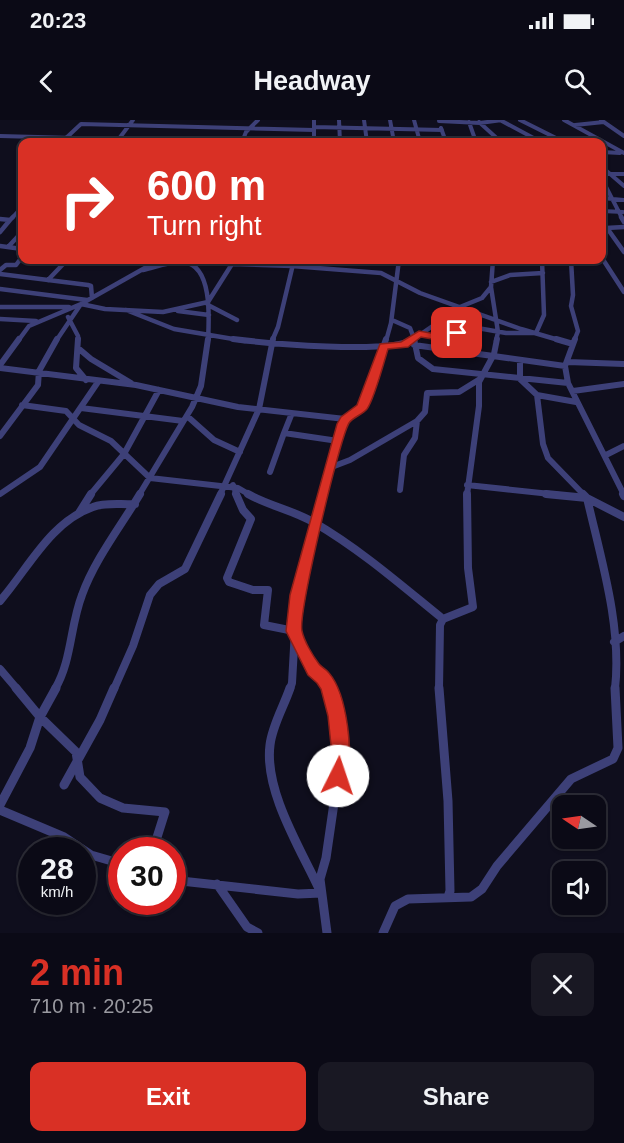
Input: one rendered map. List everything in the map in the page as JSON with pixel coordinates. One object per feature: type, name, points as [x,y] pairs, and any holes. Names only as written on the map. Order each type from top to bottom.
[{"type":"street","points":[[120,138],[133,120]]},
{"type":"street","points":[[244,138],[249,128],[258,120]]},
{"type":"street","points":[[288,129],[289,120]]},
{"type":"street","points":[[314,120],[314,138]]},
{"type":"street","points":[[339,120],[340,138]]},
{"type":"street","points":[[364,120],[366,138]]},
{"type":"street","points":[[390,120],[393,138]]},
{"type":"street","points":[[414,120],[419,138]]},
{"type":"street","points":[[445,138],[439,120],[469,122],[501,120],[534,138]]},
{"type":"street","points":[[520,120],[556,138]]},
{"type":"street","points":[[564,120],[598,138]]},
{"type":"street","points":[[477,121],[496,138]]},
{"type":"street","points":[[575,125],[603,121],[624,136]]},
{"type":"street","points":[[469,122],[475,138]]},
{"type":"street","points":[[0,136],[66,138],[78,125],[442,130]]},
{"type":"street","points":[[606,143],[624,153]]},
{"type":"street","points":[[606,152],[624,153]]},
{"type":"street","points":[[606,171],[624,186]]},
{"type":"street","points":[[609,174],[624,174]]},
{"type":"street","points":[[606,187],[622,212],[623,225],[606,230]]},
{"type":"street","points":[[606,198],[624,201]]},
{"type":"street","points":[[0,232],[18,211]]},
{"type":"street","points":[[606,211],[622,212]]},
{"type":"street","points":[[0,219],[10,220]]},
{"type":"street","points":[[606,231],[624,252]]},
{"type":"street","points":[[8,247],[18,236]]},
{"type":"street","points":[[0,246],[18,248]]},
{"type":"street","points":[[18,262],[16,265],[6,265],[1,274],[88,285],[91,286],[91,299]]},
{"type":"street","points":[[48,280],[63,264]]},
{"type":"street","points":[[152,264],[91,299],[25,329],[0,365],[98,382],[136,386],[259,409],[345,419]]},
{"type":"street","points":[[143,270],[171,264]]},
{"type":"street","points":[[189,264],[200,271]]},
{"type":"street","points":[[0,805],[30,748],[40,717],[66,667],[73,624],[82,594],[185,418],[201,386],[208,336],[208,303],[200,271],[202,264]]},
{"type":"street","points":[[208,303],[232,264]]},
{"type":"street","points":[[64,785],[80,760],[133,646],[150,595],[159,584],[185,569],[259,409],[271,344],[277,333],[293,264]]},
{"type":"street","points":[[304,264],[381,273],[420,293],[573,344]]},
{"type":"street","points":[[321,893],[302,851],[290,834],[270,769],[270,742],[292,683],[297,595],[329,468],[345,419],[362,407],[384,346],[392,320],[398,264]]},
{"type":"street","points":[[329,468],[363,453],[417,421],[425,412],[427,393],[459,392],[481,376],[492,357],[498,332],[491,284],[493,264]]},
{"type":"street","points":[[536,333],[544,315],[542,264]]},
{"type":"street","points":[[571,264],[573,295],[571,306],[578,331],[567,364],[568,383],[606,455],[624,496]]},
{"type":"street","points":[[606,264],[624,292]]},
{"type":"street","points":[[492,273],[510,276],[543,273]]},
{"type":"street","points":[[414,342],[419,334],[437,321],[460,307],[482,298],[491,284],[510,276]]},
{"type":"street","points":[[0,289],[91,299]]},
{"type":"street","points":[[81,304],[151,312],[208,303],[237,320]]},
{"type":"street","points":[[0,436],[40,380],[39,371],[47,354],[81,304]]},
{"type":"street","points":[[0,307],[74,307]]},
{"type":"street","points":[[0,319],[13,307]]},
{"type":"street","points":[[66,310],[78,336],[76,368],[86,380]]},
{"type":"street","points":[[126,310],[174,329],[271,344],[384,346],[414,342],[441,349],[520,360],[567,364],[624,364]]},
{"type":"street","points":[[172,310],[208,315]]},
{"type":"street","points":[[0,319],[39,321]]},
{"type":"street","points":[[392,320],[406,323],[412,329],[418,358],[433,369],[481,376],[568,383]]},
{"type":"street","points":[[437,321],[498,332],[536,333]]},
{"type":"street","points":[[419,334],[443,338],[457,333],[465,326]]},
{"type":"street","points":[[441,349],[443,338]]},
{"type":"street","points":[[78,348],[91,359],[136,386]]},
{"type":"street","points":[[520,360],[520,379],[537,394],[576,402]]},
{"type":"street","points":[[448,897],[450,891],[448,801],[439,689],[440,625],[443,620],[473,607],[467,534],[467,485],[479,406],[481,376]]},
{"type":"street","points":[[0,494],[40,467],[98,382]]},
{"type":"street","points":[[573,391],[624,384]]},
{"type":"street","points":[[78,516],[96,487],[124,454],[159,390]]},
{"type":"street","points":[[537,394],[543,444],[548,458],[588,498],[624,516]]},
{"type":"street","points":[[22,405],[66,411],[79,425],[111,441],[150,478],[233,487],[247,491],[260,501],[290,510],[315,523],[364,555],[443,620]]},
{"type":"street","points":[[81,408],[136,413],[146,417],[185,418],[213,440],[229,445],[240,452]]},
{"type":"street","points":[[270,472],[292,413]]},
{"type":"street","points":[[400,490],[404,455],[414,438],[417,421]]},
{"type":"street","points":[[284,433],[338,441]]},
{"type":"street","points":[[606,455],[624,446]]},
{"type":"street","points":[[227,477],[243,510],[250,519],[227,578],[229,582],[253,590],[268,590],[264,626],[294,631]]},
{"type":"street","points":[[467,485],[588,498]]},
{"type":"street","points":[[383,933],[395,906],[408,899],[471,897],[482,889],[497,866],[571,779],[613,759],[618,748],[614,699],[618,664],[606,579],[588,498]]},
{"type":"street","points":[[0,601],[15,586],[49,537],[78,516],[93,507],[135,504]]},
{"type":"street","points":[[294,631],[314,670],[323,677],[329,688],[337,716],[341,755],[326,858],[320,879],[327,933]]},
{"type":"street","points":[[614,642],[624,636]]},
{"type":"street","points":[[0,669],[40,717],[76,752],[80,760],[80,777],[100,798],[123,808],[165,812],[157,837]]},
{"type":"street","points":[[0,810],[64,837],[91,855],[108,860]]},
{"type":"street","points":[[186,881],[298,894],[321,893]]},
{"type":"street","points":[[217,884],[247,927],[258,933]]},
{"type":"route","points":[[338,776],[341,755],[337,716],[329,688],[323,677],[314,670],[294,631],[297,595],[330,464],[345,419],[362,407],[384,346],[408,343],[419,334],[443,338],[457,333]]}]
